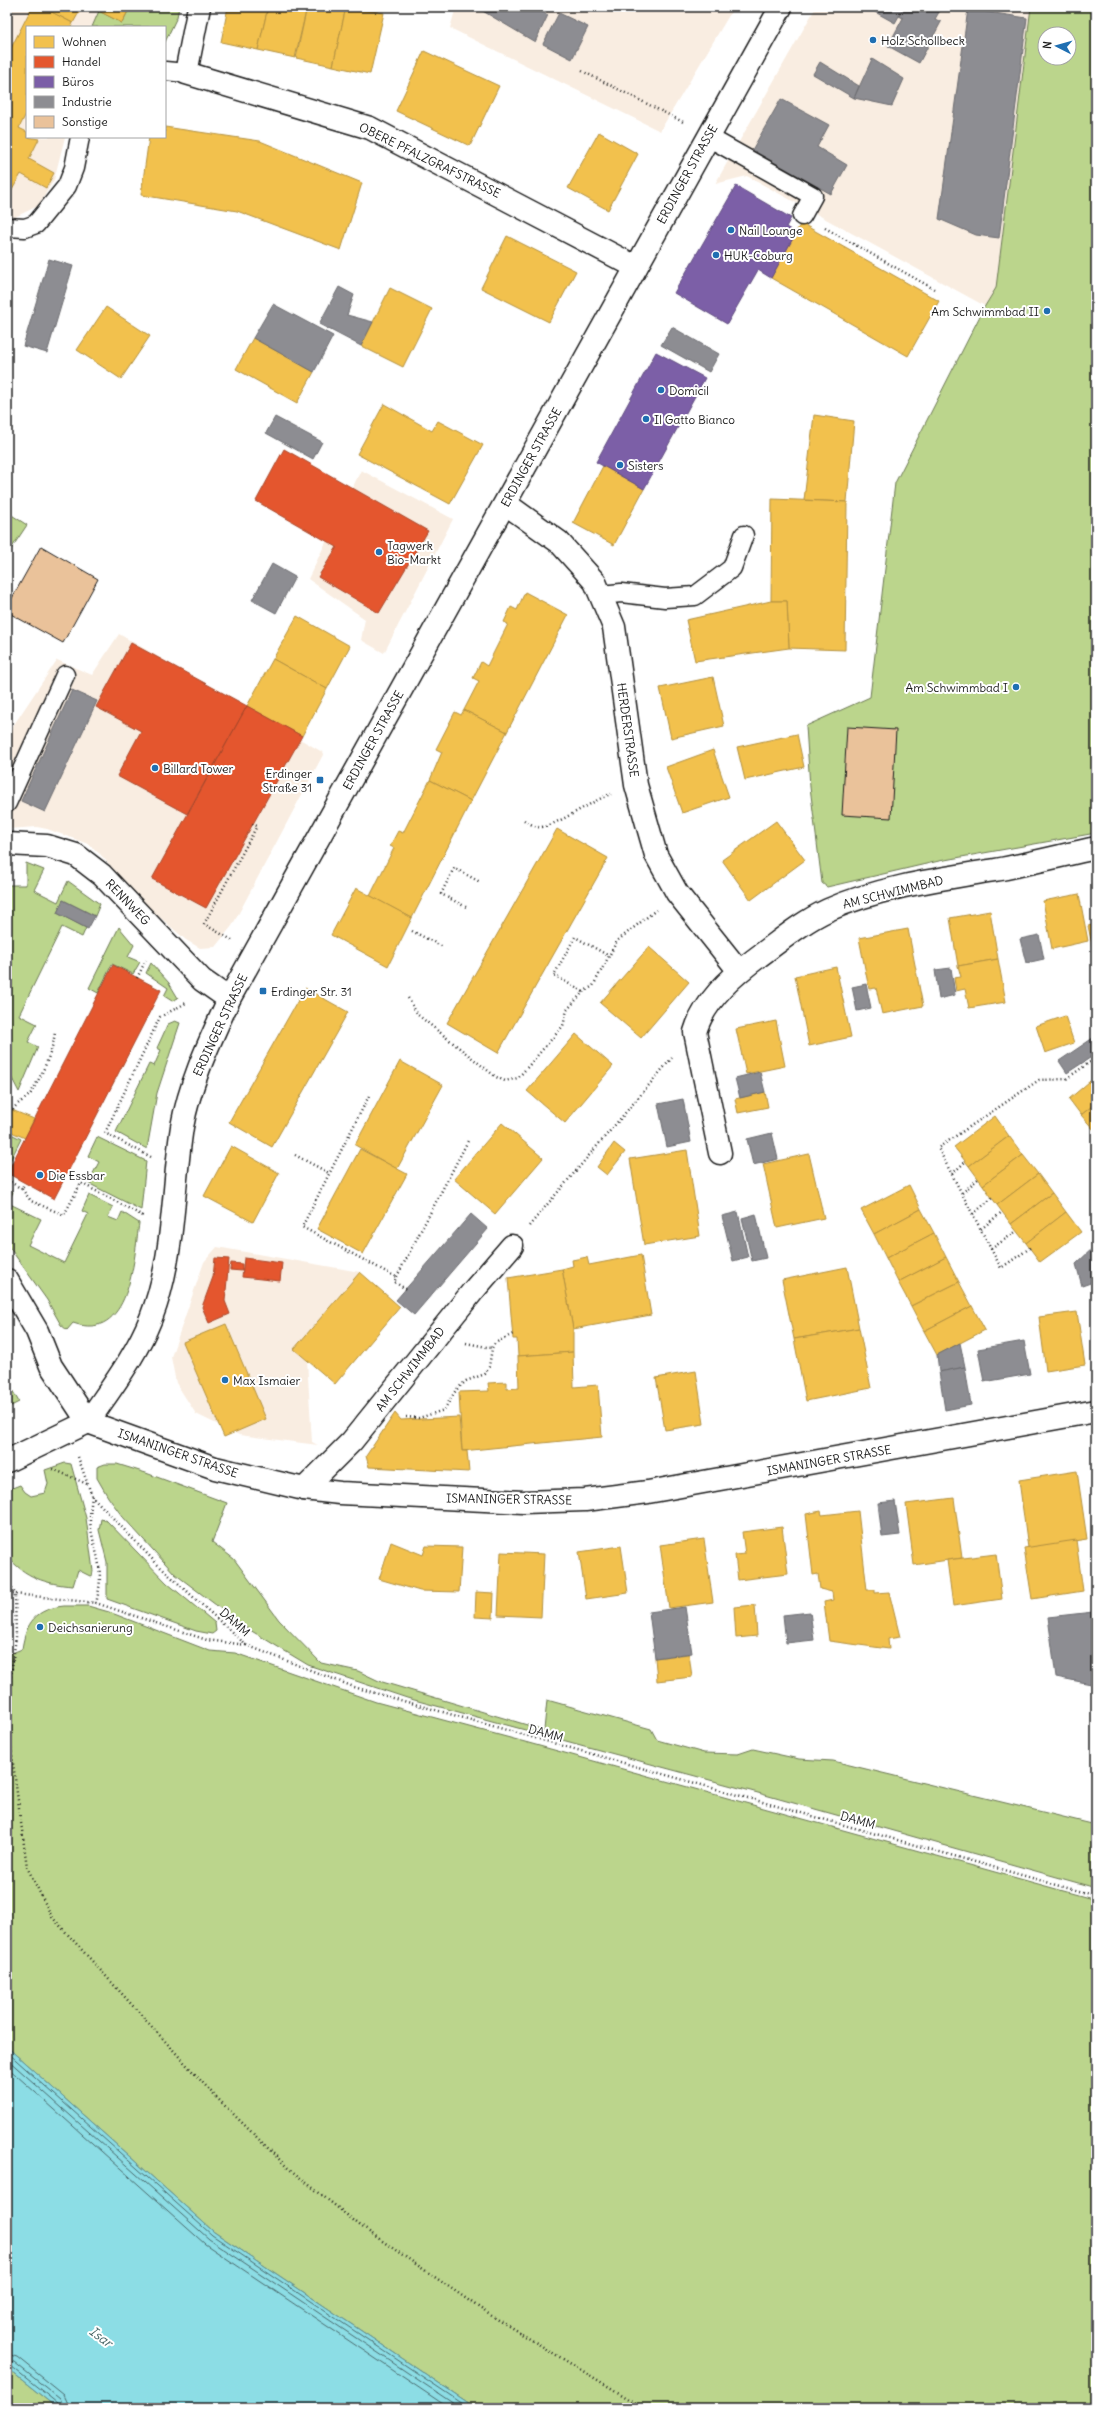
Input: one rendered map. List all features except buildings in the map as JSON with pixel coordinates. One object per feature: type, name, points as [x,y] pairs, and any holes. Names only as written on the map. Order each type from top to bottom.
[{"type":"street","name":"OBERE PFALZGRAFSTRASSE","points":[[200,7],[175,72],[370,128],[636,267]]},
{"type":"street","name":"ERDINGER STRASSE","points":[[7,1461],[33,1450],[88,1422],[137,1347],[151,1319],[170,1250],[183,1125],[200,1061],[229,999],[506,504],[708,136],[781,7]]},
{"type":"street","name":"HERDERSTRASSE","points":[[506,504],[559,542],[595,582],[601,594],[614,627],[636,785],[656,855],[677,893],[739,971]]},
{"type":"street","name":"RENNWEG","points":[[7,844],[47,846],[76,855],[102,875],[202,980],[229,999]]},
{"type":"street","name":"AM SCHWIMMBAD","points":[[695,1032],[699,1018],[706,1008],[739,971],[798,927],[827,910],[850,902],[929,881],[1014,866],[1096,848]]},
{"type":"street","points":[[695,1032],[720,1153]]},
{"type":"street","name":"AM SCHWIMMBAD","points":[[304,1489],[352,1441],[473,1291],[512,1246]]},
{"type":"street","points":[[7,1280],[36,1331],[52,1366],[88,1422]]},
{"type":"street","name":"ISMANINGER STRASSE","points":[[88,1422],[215,1468],[304,1489],[340,1493],[523,1502],[585,1500],[648,1492],[1096,1411]]},
{"type":"lane","points":[[708,136],[813,196],[802,216]]},
{"type":"lane","points":[[7,227],[25,228],[36,224],[66,186],[74,168],[80,138]]},
{"type":"lane","points":[[601,594],[621,593],[665,598],[695,596],[732,568],[744,535]]},
{"type":"lane","points":[[7,803],[65,675]]},
{"type":"path","points":[[582,71],[708,136]]},
{"type":"path","points":[[802,216],[934,289]]},
{"type":"path","points":[[524,820],[538,828],[550,826],[590,803],[636,785]]},
{"type":"path","points":[[232,940],[204,924],[255,831],[257,826],[252,824]]},
{"type":"path","points":[[466,907],[441,894],[454,868],[480,882]]},
{"type":"path","points":[[408,998],[418,1015],[496,1077],[505,1081],[518,1078],[563,1026],[567,1010],[583,992],[593,986],[617,941],[677,893]]},
{"type":"path","points":[[412,931],[443,947]]},
{"type":"path","points":[[583,992],[554,975],[575,937],[608,956]]},
{"type":"path","points":[[137,978],[143,965]]},
{"type":"path","points":[[154,1158],[105,1132],[160,1017],[186,1003]]},
{"type":"path","points":[[12,1110],[17,1102],[30,1094],[54,1044],[54,1031]]},
{"type":"path","points":[[512,1246],[626,1110],[695,1032]]},
{"type":"path","points":[[1030,1248],[1001,1268],[938,1148],[1039,1080],[1066,1079],[1096,1058]]},
{"type":"path","points":[[369,1096],[302,1227],[396,1277]]},
{"type":"path","points":[[406,1289],[394,1282],[396,1277],[469,1139]]},
{"type":"path","points":[[295,1155],[329,1173]]},
{"type":"path","points":[[952,1174],[965,1162]]},
{"type":"path","points":[[962,1193],[978,1179]]},
{"type":"path","points":[[7,1180],[22,1189],[32,1201],[64,1215],[81,1183],[149,1219]]},
{"type":"path","points":[[22,1189],[24,1184]]},
{"type":"path","points":[[973,1214],[992,1198]]},
{"type":"path","points":[[981,1229],[1002,1212]]},
{"type":"path","points":[[991,1249],[1017,1231]]},
{"type":"path","points":[[385,1402],[404,1417],[419,1418],[444,1410],[456,1390],[466,1381],[485,1374],[489,1368],[492,1348],[495,1343],[513,1334]]},
{"type":"path","name":"DAMM","points":[[77,1452],[92,1496],[157,1564],[246,1644],[354,1687],[1096,1896]]},
{"type":"path","points":[[50,1467],[87,1485]]},
{"type":"path","points":[[92,1496],[90,1521],[100,1561],[101,1584],[96,1604]]},
{"type":"path","points":[[7,1577],[15,1594],[16,1637],[10,1682],[10,1741],[27,1867],[52,1917],[214,2095],[288,2168],[362,2227],[487,2313],[644,2408]]},
{"type":"path","points":[[7,1595],[15,1594],[96,1604],[207,1640],[246,1644]]},
{"type":"shaded area","points":[[7,7],[179,7],[177,17],[166,40],[166,26],[26,26],[26,138],[65,138],[54,180],[38,206],[15,217],[7,215]]},
{"type":"shaded area","points":[[456,7],[734,7],[660,131],[450,28]]},
{"type":"shaded area","points":[[816,7],[1031,7],[996,288],[985,306],[747,176],[715,184]]},
{"type":"shaded area","points":[[361,470],[453,519],[384,653],[361,640],[365,619],[308,579]]},
{"type":"shaded area","points":[[119,634],[324,753],[232,926],[215,947],[200,948],[186,940],[140,900],[100,854],[88,844],[47,829],[37,827],[7,829],[7,742],[13,726],[57,660],[92,675]]},
{"type":"shaded area","points":[[217,1247],[360,1272],[294,1349],[307,1360],[312,1442],[318,1445],[239,1435],[196,1414],[176,1383],[171,1357],[204,1262]]},
{"type":"green space","points":[[130,7],[179,7],[177,17],[166,40],[166,26],[92,26],[99,11],[122,23]]},
{"type":"green space","points":[[1031,7],[1096,7],[1096,833],[939,861],[827,887],[822,883],[810,787],[806,726],[870,697],[895,483],[985,306],[996,288]]},
{"type":"green space","points":[[7,512],[27,525],[7,555]]},
{"type":"green space","points":[[26,863],[44,870],[34,890],[58,902],[68,881],[100,904],[95,916],[63,900],[57,913],[86,928],[82,937],[62,927],[19,1015],[37,1024],[28,1042],[38,1047],[19,1092],[7,1069],[7,885],[26,885]]},
{"type":"green space","points":[[119,927],[134,945],[128,957],[140,962],[133,974],[112,964],[98,993],[89,988]]},
{"type":"green space","points":[[151,963],[169,983],[178,998],[172,1001],[164,996],[168,988],[146,973]]},
{"type":"green space","points":[[175,1021],[180,1023],[157,1093],[147,1149],[116,1132],[149,1064],[154,1066],[161,1050],[157,1048],[168,1024]]},
{"type":"green space","points":[[7,1132],[21,1139],[7,1167]]},
{"type":"green space","points":[[97,1137],[146,1161],[141,1210],[88,1183],[99,1162],[88,1156]]},
{"type":"green space","points":[[7,1189],[13,1192],[8,1203],[41,1219],[28,1245],[64,1263],[88,1214],[82,1211],[89,1195],[113,1207],[108,1217],[118,1221],[122,1212],[139,1223],[135,1257],[126,1294],[118,1310],[107,1321],[92,1326],[73,1323],[67,1330],[61,1325],[47,1300],[7,1244]]},
{"type":"green space","points":[[7,1381],[19,1402],[7,1408]]},
{"type":"green space","points":[[65,1463],[71,1464],[86,1518],[93,1571],[92,1577],[78,1570],[73,1586],[53,1583],[36,1578],[21,1569],[7,1556],[7,1490],[20,1485],[25,1492],[31,1496],[45,1493],[48,1484],[45,1470]]},
{"type":"green space","points":[[105,1464],[117,1464],[146,1473],[227,1503],[212,1542],[234,1559],[279,1620],[321,1663],[358,1671],[379,1681],[544,1730],[547,1700],[651,1729],[657,1740],[704,1753],[738,1754],[753,1749],[799,1759],[833,1761],[1096,1825],[1096,1888],[758,1793],[407,1698],[308,1665],[245,1627],[175,1574],[122,1516],[108,1497],[97,1478],[97,1467]]},
{"type":"green space","points":[[101,1519],[107,1521],[167,1583],[215,1623],[216,1631],[212,1634],[196,1631],[107,1599],[107,1562],[99,1530]]},
{"type":"green space","points":[[64,1606],[88,1606],[109,1612],[210,1651],[235,1653],[376,1702],[1096,1900],[1096,2408],[476,2408],[214,2232],[7,2047],[7,1655],[22,1649],[26,1631],[34,1618],[46,1610]]},
{"type":"green space","points":[[7,2368],[57,2408],[7,2408]]},
{"type":"water","name":"Isar","points":[[7,2047],[214,2232],[476,2408],[57,2408],[7,2368]]},
{"type":"place","name":"Holz Schollbeck","points":[[873,40]]},
{"type":"place","name":"Nail Lounge","points":[[731,230]]},
{"type":"place","name":"HUK-Coburg","points":[[716,255]]},
{"type":"place","name":"Am Schwimmbad II","points":[[1047,311]]},
{"type":"place","name":"Domicil","points":[[661,390]]},
{"type":"place","name":"Il Gatto Bianco","points":[[646,419]]},
{"type":"place","name":"Sisters","points":[[620,465]]},
{"type":"place","name":"Tagwerk Bio-Markt","points":[[379,552]]},
{"type":"place","name":"Am Schwimmbad I","points":[[1016,687]]},
{"type":"place","name":"Billard Tower","points":[[155,768]]},
{"type":"place","name":"Erdinger Straße 31","points":[[320,780]]},
{"type":"place","name":"Erdinger Str. 31","points":[[263,991]]},
{"type":"place","name":"Die Essbar","points":[[40,1175]]},
{"type":"place","name":"Max Ismaier","points":[[225,1380]]},
{"type":"place","name":"Deichsanierung","points":[[40,1627]]}]
